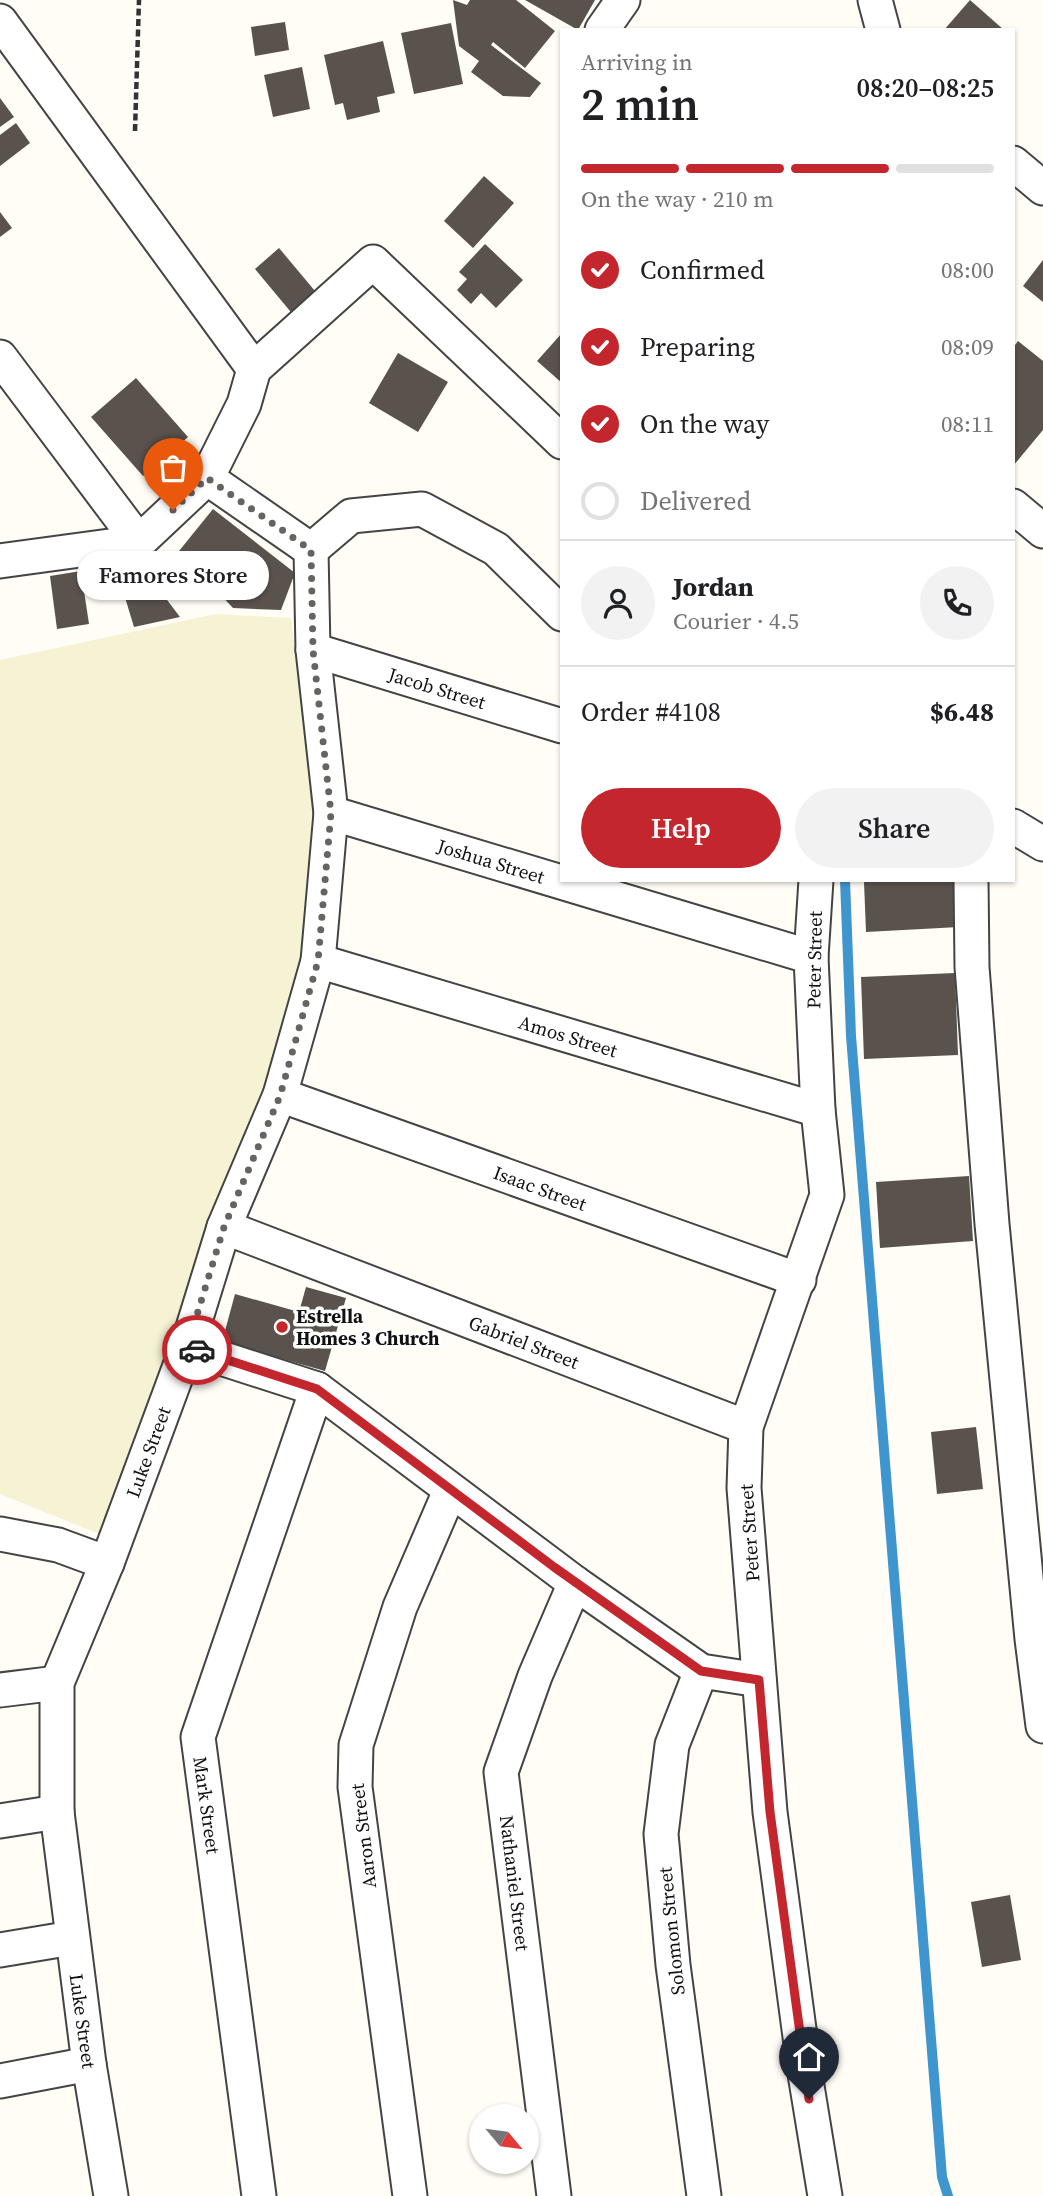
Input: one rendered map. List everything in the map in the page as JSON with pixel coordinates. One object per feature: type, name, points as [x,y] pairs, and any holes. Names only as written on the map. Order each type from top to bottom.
[{"type":"street","points":[[603,28],[622,0]]},
{"type":"street","points":[[875,0],[882,28]]},
{"type":"street","points":[[0,21],[254,369]]},
{"type":"street","points":[[1015,165],[1043,188]]},
{"type":"street","points":[[0,561],[139,542],[207,478],[244,404],[254,369],[373,262],[560,440]]},
{"type":"street","points":[[0,357],[139,542]]},
{"type":"street","points":[[207,478],[311,550],[351,516],[422,509],[496,549],[560,612]]},
{"type":"street","points":[[1015,508],[1043,531]]},
{"type":"street","name":"Luke Street","points":[[111,2196],[89,2064],[57,1812],[57,1683],[107,1563],[187,1347],[224,1227],[280,1096],[318,961],[331,813],[313,650],[311,550]]},
{"type":"street","name":"Jacob Street","points":[[313,650],[560,725]]},
{"type":"street","name":"Joshua Street","points":[[331,813],[560,882]]},
{"type":"street","points":[[1015,827],[1043,844]]},
{"type":"street","name":"Joshua Street","points":[[561,882],[811,957]]},
{"type":"street","name":"Peter Street","points":[[816,882],[811,957],[818,1110],[827,1195],[746,1427],[744,1488],[770,1812],[805,2074],[825,2196]]},
{"type":"street","points":[[971,882],[971,967],[992,1224],[1031,1639],[1043,1727]]},
{"type":"street","name":"Amos Street","points":[[318,961],[818,1110]]},
{"type":"street","name":"Isaac Street","points":[[280,1096],[799,1280]]},
{"type":"street","name":"Gabriel Street","points":[[224,1227],[746,1427]]},
{"type":"street","points":[[187,1347],[317,1389],[575,1583],[701,1671],[759,1680]]},
{"type":"street","name":"Mark Street","points":[[259,2196],[198,1737],[317,1389]]},
{"type":"street","name":"Aaron Street","points":[[410,2196],[355,1787],[356,1745],[400,1607],[450,1491]]},
{"type":"street","points":[[0,1534],[58,1545],[107,1563]]},
{"type":"street","name":"Nathaniel Street","points":[[554,2196],[500,1772],[535,1676],[575,1583]]},
{"type":"street","name":"Solomon Street","points":[[701,1671],[672,1745],[661,1834],[673,1965],[704,2196]]},
{"type":"street","points":[[0,1690],[57,1683]]},
{"type":"street","points":[[0,1821],[57,1812]]},
{"type":"street","points":[[0,1950],[72,1938]]},
{"type":"street","points":[[0,2081],[89,2064]]},
{"type":"path","points":[[135,131],[139,0]]},
{"type":"shaded area","points":[[216,614],[291,618],[316,814],[306,956],[269,1095],[104,1536],[0,1494],[0,660]]},
{"type":"building","points":[[453,0],[467,5],[470,0],[516,0],[555,31],[525,68],[493,42],[491,45],[541,83],[530,97],[503,96],[471,72],[479,61],[459,46]]},
{"type":"building","points":[[525,0],[595,0],[579,28],[574,28]]},
{"type":"building","points":[[970,0],[1002,28],[946,28]]},
{"type":"building","points":[[285,22],[289,50],[255,56],[251,27]]},
{"type":"building","points":[[451,23],[463,84],[414,94],[401,33]]},
{"type":"building","points":[[383,41],[395,93],[377,97],[380,112],[347,120],[343,103],[335,105],[324,55]]},
{"type":"building","points":[[302,67],[310,109],[273,117],[264,75]]},
{"type":"building","points":[[0,98],[14,117],[0,127]]},
{"type":"building","points":[[16,123],[30,143],[0,166],[0,135]]},
{"type":"building","points":[[484,176],[514,203],[473,248],[444,221]]},
{"type":"building","points":[[0,212],[12,228],[0,237]]},
{"type":"building","points":[[485,244],[523,280],[496,308],[481,293],[471,304],[457,290],[467,279],[459,272]]},
{"type":"building","points":[[279,248],[320,297],[295,317],[255,269]]},
{"type":"building","points":[[1043,260],[1043,302],[1023,286]]},
{"type":"building","points":[[560,335],[560,381],[537,361]]},
{"type":"building","points":[[1018,341],[1043,361],[1043,430],[1015,464],[1015,345]]},
{"type":"building","points":[[398,353],[448,382],[418,432],[369,403]]},
{"type":"building","points":[[136,378],[188,437],[143,476],[91,417]]},
{"type":"building","points":[[213,509],[295,573],[281,610],[233,608],[179,551]]},
{"type":"building","points":[[133,555],[180,617],[134,627],[113,558]]},
{"type":"building","points":[[81,571],[89,624],[57,629],[50,576]]},
{"type":"building","points":[[864,882],[956,882],[959,927],[866,932]]},
{"type":"building","points":[[955,973],[958,1055],[864,1059],[861,977]]},
{"type":"building","points":[[969,1176],[973,1241],[880,1248],[876,1182]]},
{"type":"building","name":"Estrella Homes 3 Church","points":[[306,1287],[346,1298],[325,1371],[222,1342],[235,1294],[299,1312]]},
{"type":"building","points":[[976,1427],[983,1489],[937,1494],[931,1432]]},
{"type":"building","points":[[1010,1895],[1021,1960],[982,1967],[971,1902]]},
{"type":"waterway","points":[[845,882],[851,1036],[942,2177],[948,2196]]},
{"type":"way so far","points":[[173,510],[207,478],[311,550],[313,650],[331,813],[318,961],[280,1096],[216,1251],[187,1347],[197,1350]]},
{"type":"place","name":"Famores Store","points":[[173,510]]},
{"type":"place","name":"Estrella Homes 3 Church","points":[[282,1327]]},
{"type":"route","points":[[197,1350],[317,1389],[450,1491],[701,1671],[759,1680],[770,1812],[809,2099]]}]
